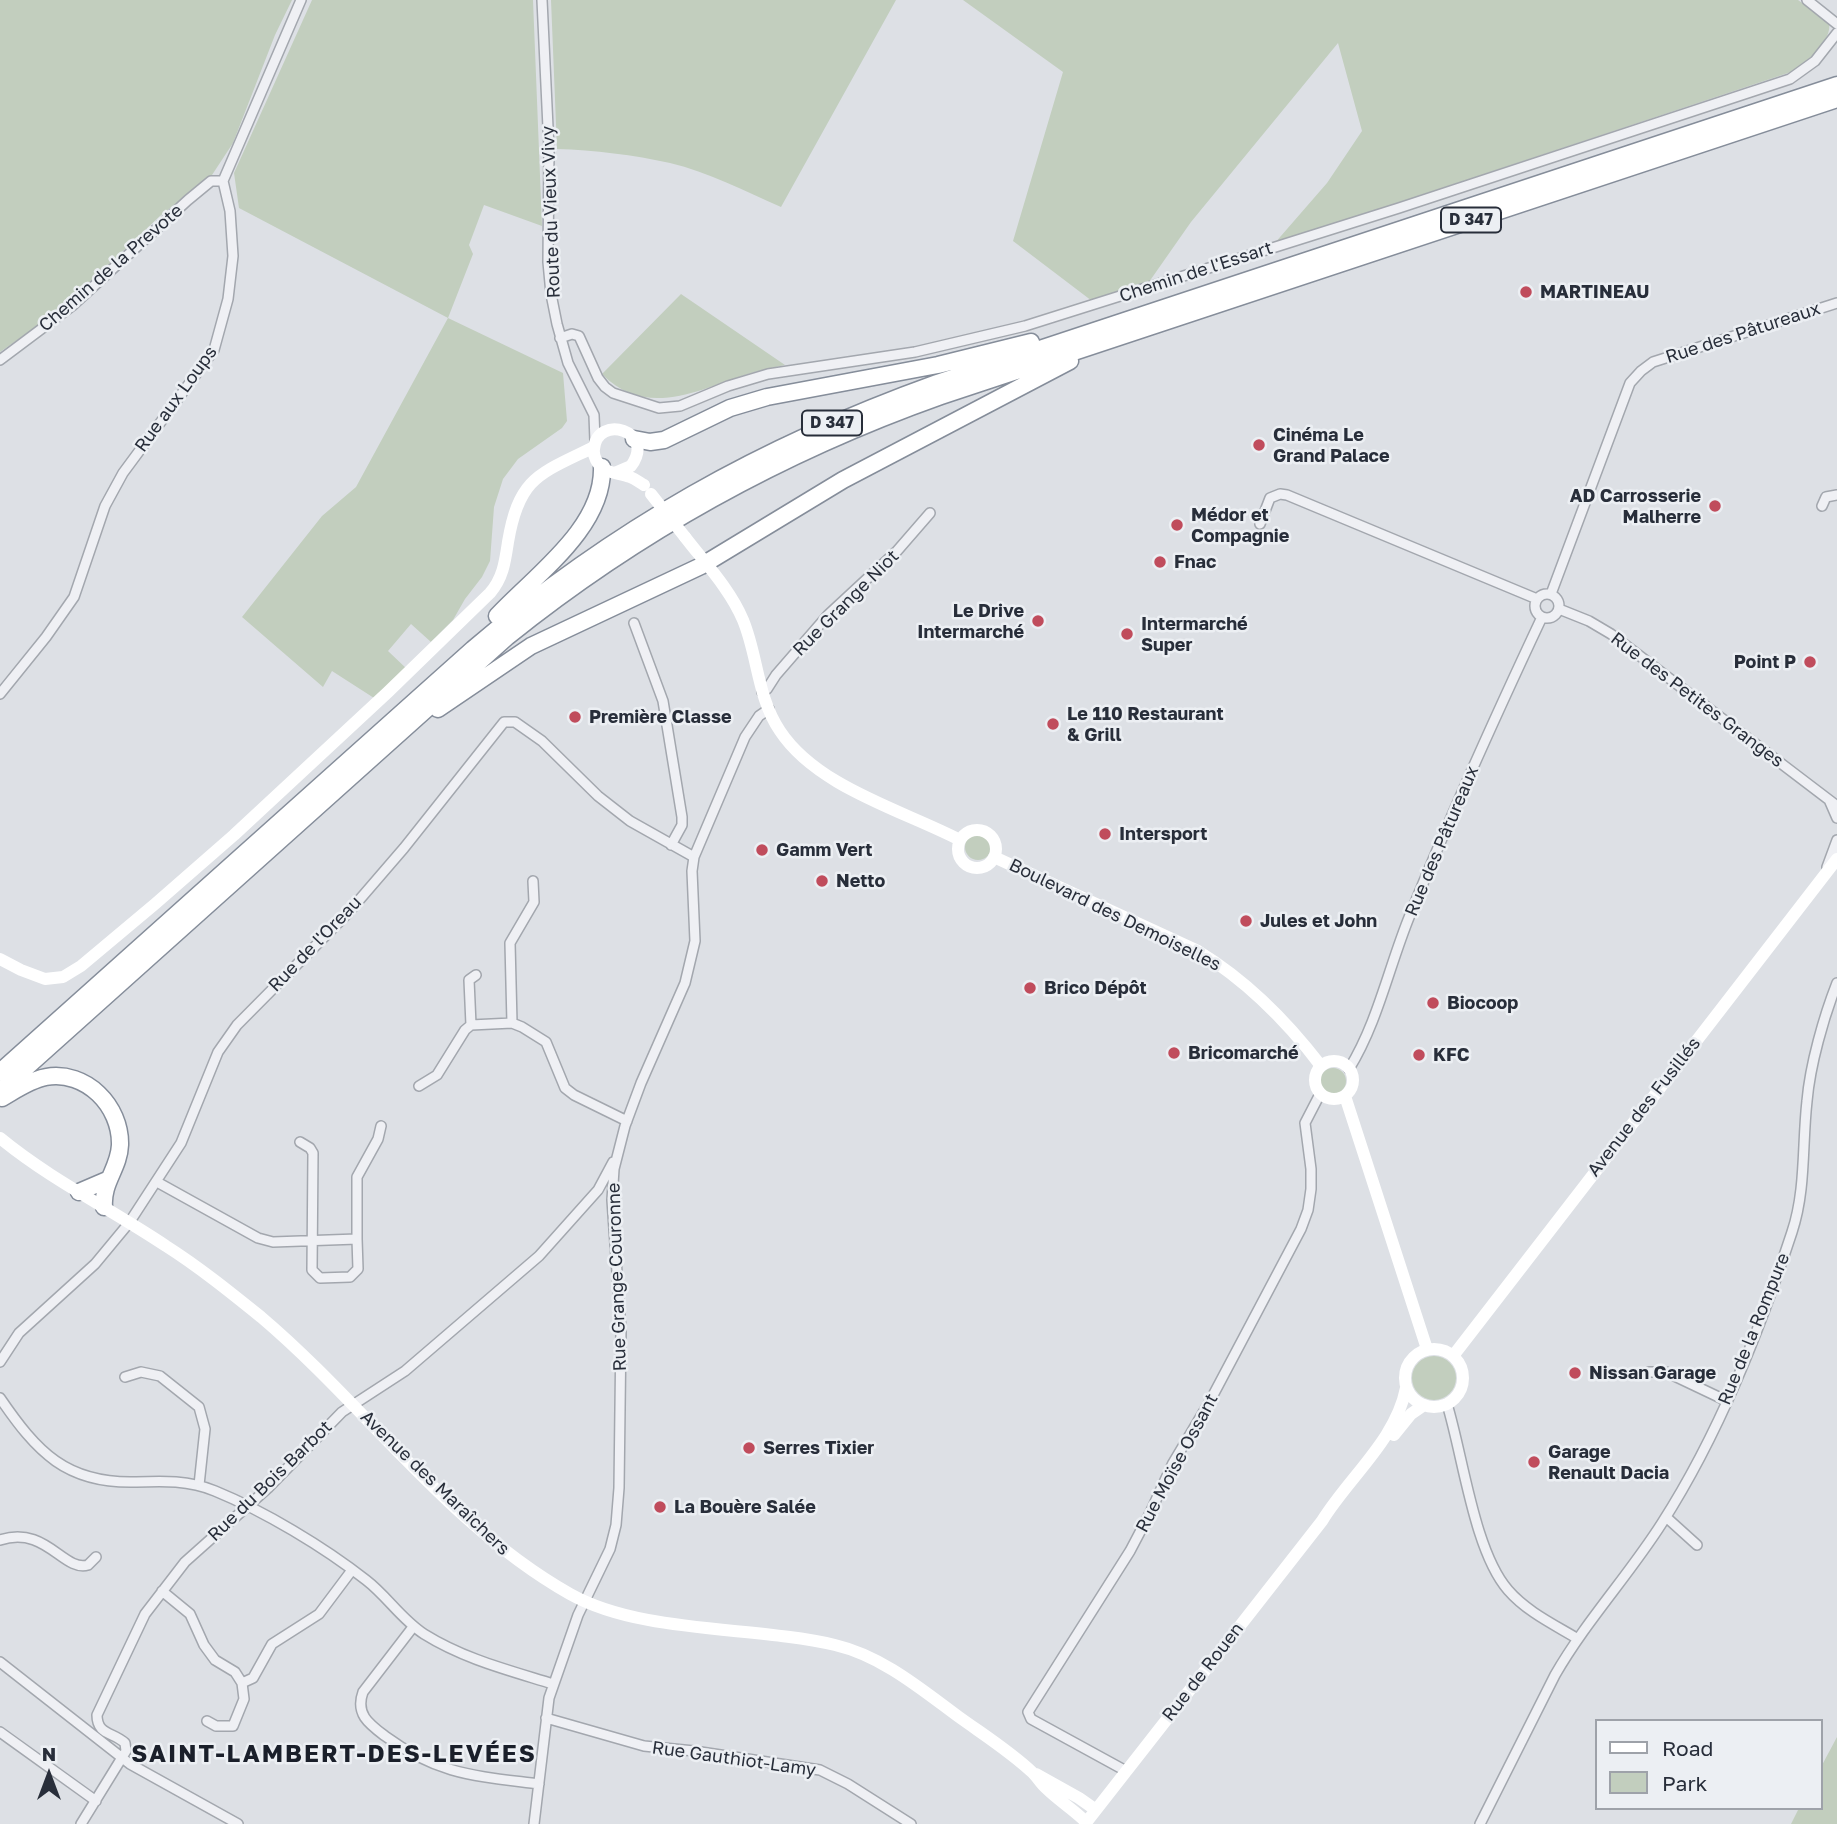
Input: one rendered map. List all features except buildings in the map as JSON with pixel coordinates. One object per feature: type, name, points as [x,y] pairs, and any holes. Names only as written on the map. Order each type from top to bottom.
[{"type":"highway","name":"D 347","points":[[0,1091],[499,644],[562,593],[625,550],[717,494],[811,447],[876,420],[1107,333],[1837,85]]},
{"type":"highway","name":"D 347","points":[[0,1072],[443,675],[526,604],[587,559],[650,518],[742,466],[871,407],[937,383],[1107,333],[1837,99]]},
{"type":"highway","points":[[634,439],[650,442],[664,440],[730,408],[767,397],[938,365],[1006,348],[1107,333]]},
{"type":"highway","points":[[403,730],[531,646],[706,563],[843,480],[1107,333]]},
{"type":"highway","points":[[443,675],[567,546],[598,495],[602,482],[601,458]]},
{"type":"highway","points":[[0,1099],[33,1081],[47,1077],[79,1080],[92,1087],[112,1111],[120,1143],[118,1159],[107,1180],[104,1207]]},
{"type":"highway","points":[[79,1192],[107,1180]]},
{"type":"street","points":[[223,181],[301,0]]},
{"type":"street","name":"Route du Vieux Vivy","points":[[542,0],[549,149],[548,262],[551,294],[560,338],[572,372],[594,415],[601,458]]},
{"type":"street","points":[[1807,0],[1837,24]]},
{"type":"street","name":"Chemin de l'Essart","points":[[560,338],[572,334],[579,336],[598,378],[613,393],[648,406],[669,408],[768,374],[883,358],[961,343],[1026,326],[1159,284],[1790,79],[1815,61],[1837,33]]},
{"type":"street","name":"Chemin de la Prevote","points":[[0,360],[72,306],[180,206],[211,181],[223,181]]},
{"type":"street","name":"Rue aux Loups","points":[[0,694],[74,597],[105,506],[123,473],[214,350],[229,299],[233,256],[229,203],[223,181]]},
{"type":"street","name":"Rue des Pâtureaux","points":[[1551,594],[1630,383],[1641,371],[1653,362],[1837,303]]},
{"type":"street","points":[[594,415],[616,429],[629,433],[634,439],[637,446],[636,460],[648,490]]},
{"type":"street","points":[[601,458],[603,433],[616,429]]},
{"type":"street","points":[[0,959],[36,976],[55,979],[81,966],[155,904],[388,692],[490,593],[502,575],[518,502],[527,487],[545,470],[572,458],[601,458],[631,467],[636,460]]},
{"type":"street","points":[[601,458],[648,490],[733,600],[744,621],[762,692],[779,730],[790,743],[829,776],[960,840]]},
{"type":"street","points":[[1260,524],[1270,498],[1280,494],[1287,495],[1537,599]]},
{"type":"street","points":[[1822,506],[1826,497],[1837,495]]},
{"type":"street","name":"Rue Grange Niot","points":[[762,692],[767,690],[828,615],[897,551],[930,513]]},
{"type":"street","points":[[1543,594],[1551,594],[1557,599],[1559,609],[1554,615],[1542,617],[1535,607],[1537,599],[1543,594]]},
{"type":"street","name":"Rue des Petites Granges","points":[[1559,609],[1589,621],[1611,634],[1835,803],[1837,818]]},
{"type":"street","name":"Rue des Pâtureaux","points":[[1349,1069],[1371,1026],[1400,941],[1428,871],[1488,731],[1542,617]]},
{"type":"street","points":[[634,623],[658,685],[665,715],[682,817],[682,825],[671,845]]},
{"type":"street","name":"Rue Grange Couronne","points":[[534,1824],[552,1684],[585,1601],[610,1549],[616,1525],[621,1330],[612,1188],[618,1154],[641,1083],[685,983],[695,941],[692,871],[694,858],[745,737],[759,716],[769,709]]},
{"type":"street","name":"Rue de l'Oreau","points":[[0,1362],[19,1333],[95,1264],[129,1223],[157,1182],[191,1122],[218,1052],[237,1024],[348,913],[404,848],[504,722],[515,722],[542,741],[607,804],[630,821],[694,858]]},
{"type":"street","points":[[971,831],[986,832],[994,840],[994,857],[985,866],[972,867],[966,864],[958,853],[960,840],[971,831]]},
{"type":"street","points":[[1822,878],[1837,839]]},
{"type":"street","name":"Boulevard des Demoiselles","points":[[994,857],[1198,951],[1226,968],[1293,1030],[1321,1066]]},
{"type":"street","name":"Avenue des Fusillés","points":[[1453,1356],[1837,859]]},
{"type":"street","points":[[512,1023],[510,943],[534,902],[533,881]]},
{"type":"street","points":[[471,1024],[470,980],[476,975]]},
{"type":"street","name":"Rue de la Rompure","points":[[1480,1824],[1567,1653],[1625,1578],[1666,1517],[1727,1401],[1763,1313],[1798,1213],[1807,1100],[1812,1071],[1837,983]]},
{"type":"street","points":[[419,1086],[437,1074],[471,1024],[512,1023],[546,1042],[565,1088],[627,1121]]},
{"type":"street","points":[[1336,1061],[1349,1069],[1353,1081],[1345,1096],[1329,1099],[1320,1094],[1315,1078],[1321,1066],[1336,1061]]},
{"type":"street","name":"Rue Moïse Ossant","points":[[1126,1771],[1031,1719],[1028,1712],[1130,1551],[1155,1504],[1172,1463],[1227,1371],[1301,1229],[1308,1210],[1311,1189],[1305,1122],[1320,1094]]},
{"type":"street","points":[[1345,1096],[1427,1349]]},
{"type":"street","points":[[300,1142],[313,1153],[312,1270],[320,1278],[350,1277],[359,1269],[357,1177],[378,1139],[381,1126]]},
{"type":"street","name":"Avenue des Maraîchers","points":[[0,1138],[34,1164],[196,1266],[259,1316],[490,1539],[537,1575],[585,1601],[656,1620],[834,1645],[862,1654],[913,1683],[1033,1773],[1047,1789],[1087,1823]]},
{"type":"street","name":"Rue du Bois Barbot","points":[[122,1759],[126,1751],[125,1743],[118,1737],[107,1734],[97,1723],[97,1715],[140,1626],[162,1591],[185,1562],[268,1488],[342,1412],[405,1371],[530,1265],[598,1190],[618,1154]]},
{"type":"street","points":[[157,1182],[258,1238],[273,1242],[357,1238]]},
{"type":"street","points":[[598,1190],[612,1188]]},
{"type":"street","points":[[1436,1349],[1453,1356],[1462,1370],[1462,1385],[1453,1399],[1447,1404],[1432,1407],[1410,1395],[1406,1388],[1407,1366],[1419,1353],[1436,1349]]},
{"type":"street","points":[[125,1377],[141,1372],[160,1376],[199,1407],[205,1429],[199,1485]]},
{"type":"street","points":[[1649,1372],[1666,1372],[1727,1401]]},
{"type":"street","name":"Rue de Rouen","points":[[1087,1823],[1322,1521],[1393,1423],[1406,1388]]},
{"type":"street","points":[[0,1398],[31,1439],[65,1468],[83,1477],[114,1482],[161,1481],[199,1485],[248,1505],[338,1558],[369,1582],[413,1627],[451,1650],[552,1684]]},
{"type":"street","points":[[1447,1404],[1476,1520],[1497,1576],[1526,1607],[1578,1639]]},
{"type":"street","name":"Rue de Rouen","points":[[1322,1521],[1339,1506],[1408,1416],[1424,1405]]},
{"type":"street","points":[[1666,1517],[1698,1545]]},
{"type":"street","points":[[0,1540],[23,1535],[78,1566],[88,1566],[96,1557]]},
{"type":"street","points":[[242,1683],[253,1678],[272,1644],[319,1614],[352,1570]]},
{"type":"street","points":[[162,1591],[190,1614],[215,1660],[235,1672],[242,1683],[244,1699],[233,1726],[216,1726],[208,1721]]},
{"type":"street","points":[[413,1627],[363,1692],[360,1704],[364,1718],[406,1751],[441,1768],[480,1777],[539,1784]]},
{"type":"street","points":[[0,1662],[122,1759],[238,1824]]},
{"type":"street","name":"Rue Gauthiot-Lamy","points":[[546,1718],[644,1746],[820,1770],[848,1784],[911,1824]]},
{"type":"street","points":[[0,1732],[96,1801]]},
{"type":"street","points":[[81,1824],[122,1759]]},
{"type":"street","name":"Avenue des Maraîchers","points":[[1033,1773],[1051,1781],[1096,1811]]},
{"type":"green space","points":[[0,0],[292,0],[275,35],[233,143],[212,175],[160,216],[62,309],[0,352]]},
{"type":"green space","points":[[312,0],[533,0],[542,226],[484,205],[469,245],[473,254],[448,318],[239,208],[234,173]]},
{"type":"green space","points":[[551,0],[896,0],[781,207],[712,177],[670,163],[614,153],[557,149]]},
{"type":"green space","points":[[963,0],[1798,0],[1829,22],[1829,29],[1817,51],[1791,72],[1274,244],[1327,183],[1362,131],[1338,43],[1191,222],[1149,282],[1092,301],[1013,241],[1063,72]]},
{"type":"green space","points":[[681,294],[785,365],[673,397],[636,395],[619,388],[602,374]]},
{"type":"green space","points":[[448,318],[563,373],[567,421],[562,428],[518,459],[503,479],[494,507],[490,561],[453,620],[431,642],[411,624],[388,651],[408,670],[374,698],[332,671],[323,687],[242,617],[322,516],[356,487]]},
{"type":"green space","points":[[978,834],[987,838],[991,847],[987,856],[978,860],[969,856],[965,847],[969,838]]},
{"type":"green space","points":[[1333,1068],[1342,1072],[1346,1081],[1342,1090],[1333,1094],[1324,1090],[1320,1081],[1324,1072]]},
{"type":"green space","points":[[1434,1356],[1449,1363],[1456,1378],[1449,1393],[1434,1400],[1419,1393],[1412,1378],[1419,1363]]},
{"type":"green space","points":[[1837,1737],[1837,1824],[1791,1824],[1798,1810],[1823,1810],[1823,1763]]},
{"type":"place","name":"MARTINEAU","points":[[1526,292]]},
{"type":"place","name":"Cinéma Le Grand Palace","points":[[1259,445]]},
{"type":"place","name":"AD Carrosserie Malherre","points":[[1715,506]]},
{"type":"place","name":"Médor et Compagnie","points":[[1177,525]]},
{"type":"place","name":"Fnac","points":[[1160,562]]},
{"type":"place","name":"Le Drive Intermarché","points":[[1038,621]]},
{"type":"place","name":"Intermarché Super","points":[[1127,634]]},
{"type":"place","name":"Point P","points":[[1810,662]]},
{"type":"place","name":"Première Classe","points":[[575,717]]},
{"type":"place","name":"Le 110 Restaurant & Grill","points":[[1053,724]]},
{"type":"place","name":"Intersport","points":[[1105,834]]},
{"type":"place","name":"Gamm Vert","points":[[762,850]]},
{"type":"place","name":"Netto","points":[[822,881]]},
{"type":"place","name":"Jules et John","points":[[1246,921]]},
{"type":"place","name":"Brico Dépôt","points":[[1030,988]]},
{"type":"place","name":"Biocoop","points":[[1433,1003]]},
{"type":"place","name":"Bricomarché","points":[[1174,1053]]},
{"type":"place","name":"KFC","points":[[1419,1055]]},
{"type":"place","name":"Nissan Garage","points":[[1575,1373]]},
{"type":"place","name":"Serres Tixier","points":[[749,1448]]},
{"type":"place","name":"Garage Renault Dacia","points":[[1534,1462]]},
{"type":"place","name":"La Bouère Salée","points":[[660,1507]]},
{"type":"district","name":"SAINT-LAMBERT-DES-LEVÉES","points":[[334,1754]]}]
